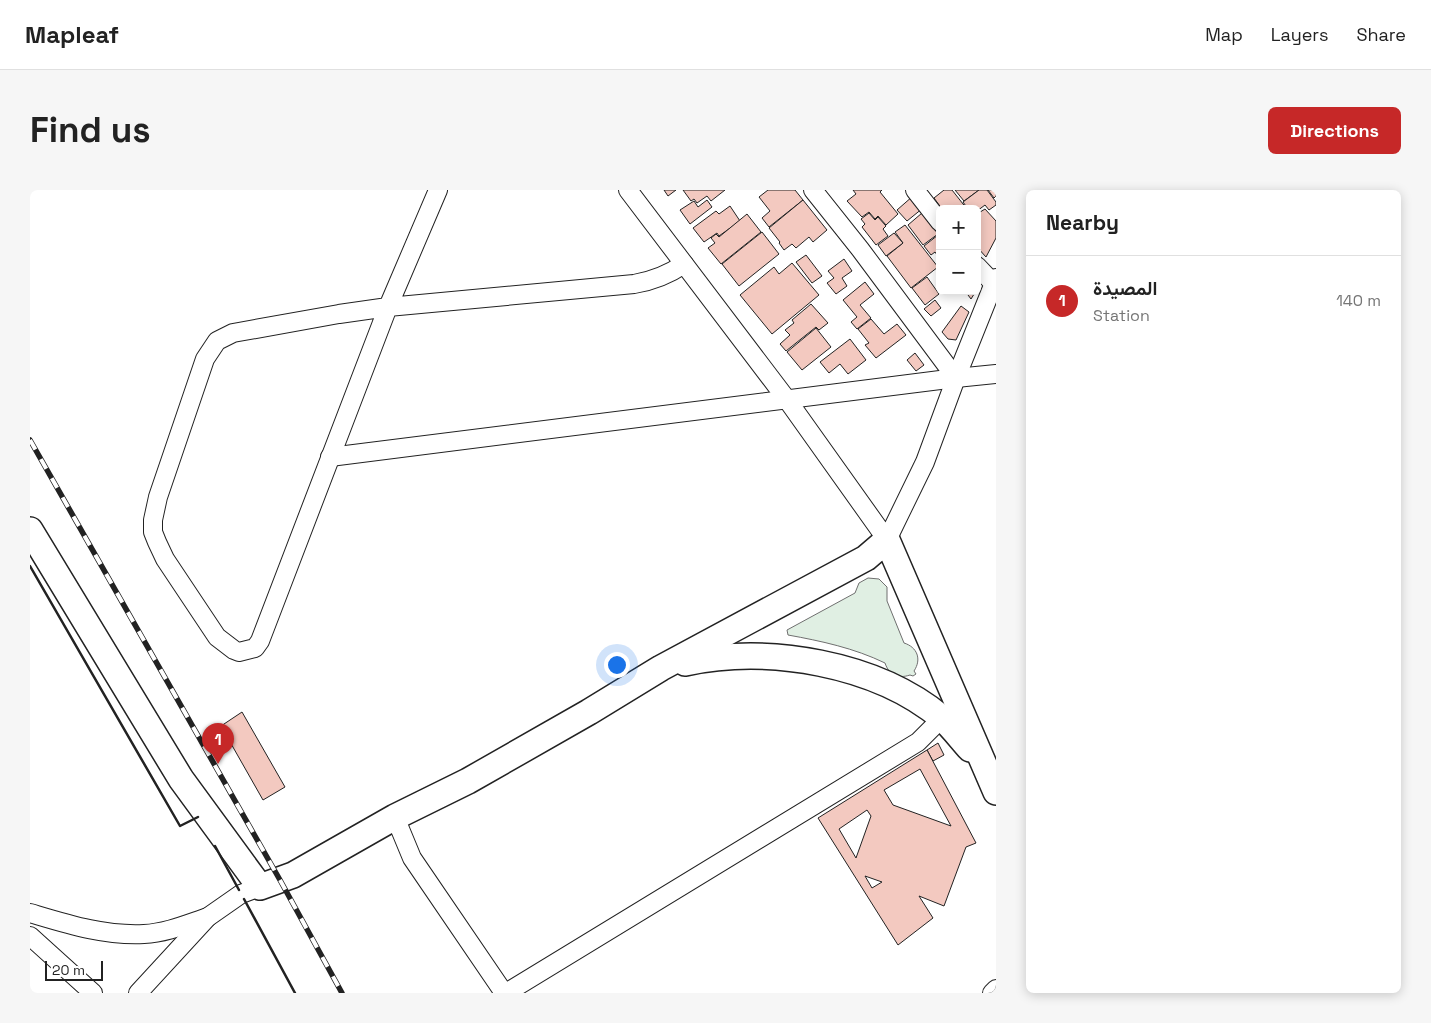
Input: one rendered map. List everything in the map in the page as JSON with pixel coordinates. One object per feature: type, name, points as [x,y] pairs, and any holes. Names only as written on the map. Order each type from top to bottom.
[{"type":"street","points":[[438,190],[388,307],[260,641],[255,648],[250,650],[239,652],[234,650],[217,637],[165,559],[153,532],[153,520],[158,497],[205,359],[217,341],[234,333],[388,307],[634,284],[651,281],[672,272],[684,264]]},
{"type":"street","points":[[628,190],[788,401],[887,540],[996,792]]},
{"type":"street","points":[[813,190],[860,249],[956,378]]},
{"type":"street","points":[[915,190],[936,217]]},
{"type":"street","points":[[138,993],[208,917],[242,894],[293,875],[395,818],[468,781],[589,712],[661,668],[866,558],[887,540],[926,462],[956,378],[995,281],[981,269]]},
{"type":"street","points":[[330,457],[996,374]]},
{"type":"street","points":[[30,530],[181,779],[260,887]]},
{"type":"street","points":[[661,668],[706,658],[741,656],[786,658],[828,665],[867,676],[903,692],[942,718],[983,764]]},
{"type":"street","points":[[395,818],[412,858],[505,993],[918,742],[942,718]]},
{"type":"street","points":[[30,913],[88,930],[144,934],[174,929],[208,917]]},
{"type":"street","points":[[30,936],[93,993]]},
{"type":"street","points":[[992,993],[996,989]]},
{"type":"green space","points":[[868,578],[879,579],[887,587],[887,601],[904,643],[912,647],[917,654],[918,662],[914,671],[916,674],[913,676],[902,677],[894,675],[885,663],[849,649],[788,635],[787,630],[855,593],[859,583]]},
{"type":"building","points":[[664,190],[676,190],[668,196]]},
{"type":"building","points":[[683,190],[725,190],[711,201],[707,196],[697,203],[694,199],[691,201]]},
{"type":"building","points":[[768,190],[795,190],[803,200],[769,227],[762,218],[770,211],[759,197]]},
{"type":"building","points":[[853,190],[882,190],[880,192],[898,214],[886,225],[878,216],[875,219],[869,212],[862,217],[847,201],[856,194]]},
{"type":"building","points":[[944,190],[952,190],[964,205],[939,205],[934,198]]},
{"type":"building","points":[[955,190],[979,190],[964,201]]},
{"type":"building","points":[[979,190],[987,190],[996,202],[996,205],[989,210],[985,205],[981,208],[981,205],[965,205],[963,202]]},
{"type":"building","points":[[988,190],[996,190],[994,198]]},
{"type":"building","points":[[913,196],[923,208],[907,221],[897,210]]},
{"type":"building","points":[[707,200],[712,207],[690,224],[680,210],[694,201],[698,207]]},
{"type":"building","points":[[803,200],[827,230],[813,242],[809,237],[796,248],[792,244],[784,250],[769,228]]},
{"type":"building","points":[[730,206],[740,221],[719,236],[717,233],[704,242],[693,228],[716,211],[719,214]]},
{"type":"building","points":[[985,209],[996,221],[996,238],[986,257],[981,251],[981,212]]},
{"type":"building","points":[[869,213],[875,220],[878,217],[886,226],[883,229],[888,236],[876,245],[862,227],[865,224],[861,219]]},
{"type":"building","points":[[922,213],[936,231],[936,235],[923,245],[908,225]]},
{"type":"building","points":[[747,214],[761,232],[721,264],[708,248],[715,243],[711,238],[716,234],[719,237]]},
{"type":"building","points":[[905,225],[936,264],[936,269],[911,288],[887,256],[903,243],[895,232]]},
{"type":"building","points":[[762,232],[779,254],[739,286],[722,264]]},
{"type":"building","points":[[894,233],[903,243],[886,256],[878,245]]},
{"type":"building","points":[[936,237],[936,253],[935,252],[931,255],[924,246]]},
{"type":"building","points":[[806,255],[822,276],[812,283],[796,262]]},
{"type":"building","points":[[844,259],[852,271],[842,278],[847,286],[836,294],[827,283],[834,278],[828,271]]},
{"type":"building","points":[[792,263],[819,295],[772,334],[740,295],[774,267],[779,274]]},
{"type":"building","points":[[927,277],[938,295],[925,305],[912,288]]},
{"type":"building","points":[[865,282],[874,294],[860,305],[871,318],[857,329],[851,322],[857,317],[843,300]]},
{"type":"building","points":[[935,300],[941,308],[931,316],[924,309]]},
{"type":"building","points":[[811,304],[828,323],[819,330],[816,327],[786,351],[780,344],[790,335],[785,330],[794,323],[792,320]]},
{"type":"building","points":[[961,306],[969,312],[956,340],[948,339],[942,332]]},
{"type":"building","points":[[871,319],[884,334],[897,324],[906,335],[876,358],[865,345],[869,343],[858,329]]},
{"type":"building","points":[[816,328],[831,347],[802,370],[787,352]]},
{"type":"building","points":[[850,339],[866,360],[848,374],[840,364],[829,373],[820,362]]},
{"type":"building","points":[[915,353],[924,365],[916,371],[907,360]]},
{"type":"building","points":[[242,712],[285,787],[263,800],[221,726]]},
{"type":"building","points":[[938,743],[944,755],[933,761],[927,750]]},
{"type":"building","points":[[927,750],[976,843],[966,847],[944,906],[919,896],[933,918],[898,945],[818,818]],"holes":[[[920,769],[951,826],[893,805],[884,790]],[[867,810],[871,816],[856,858],[839,829]],[[865,876],[882,882],[872,888]]]},
{"type":"railway","points":[[30,440],[280,880],[342,993]]},
{"type":"wall","points":[[30,566],[180,826],[198,817]]},
{"type":"wall","points":[[215,846],[239,890]]},
{"type":"wall","points":[[244,899],[295,993]]},
{"type":"place","name":"المصيدة","points":[[218,764]]}]
